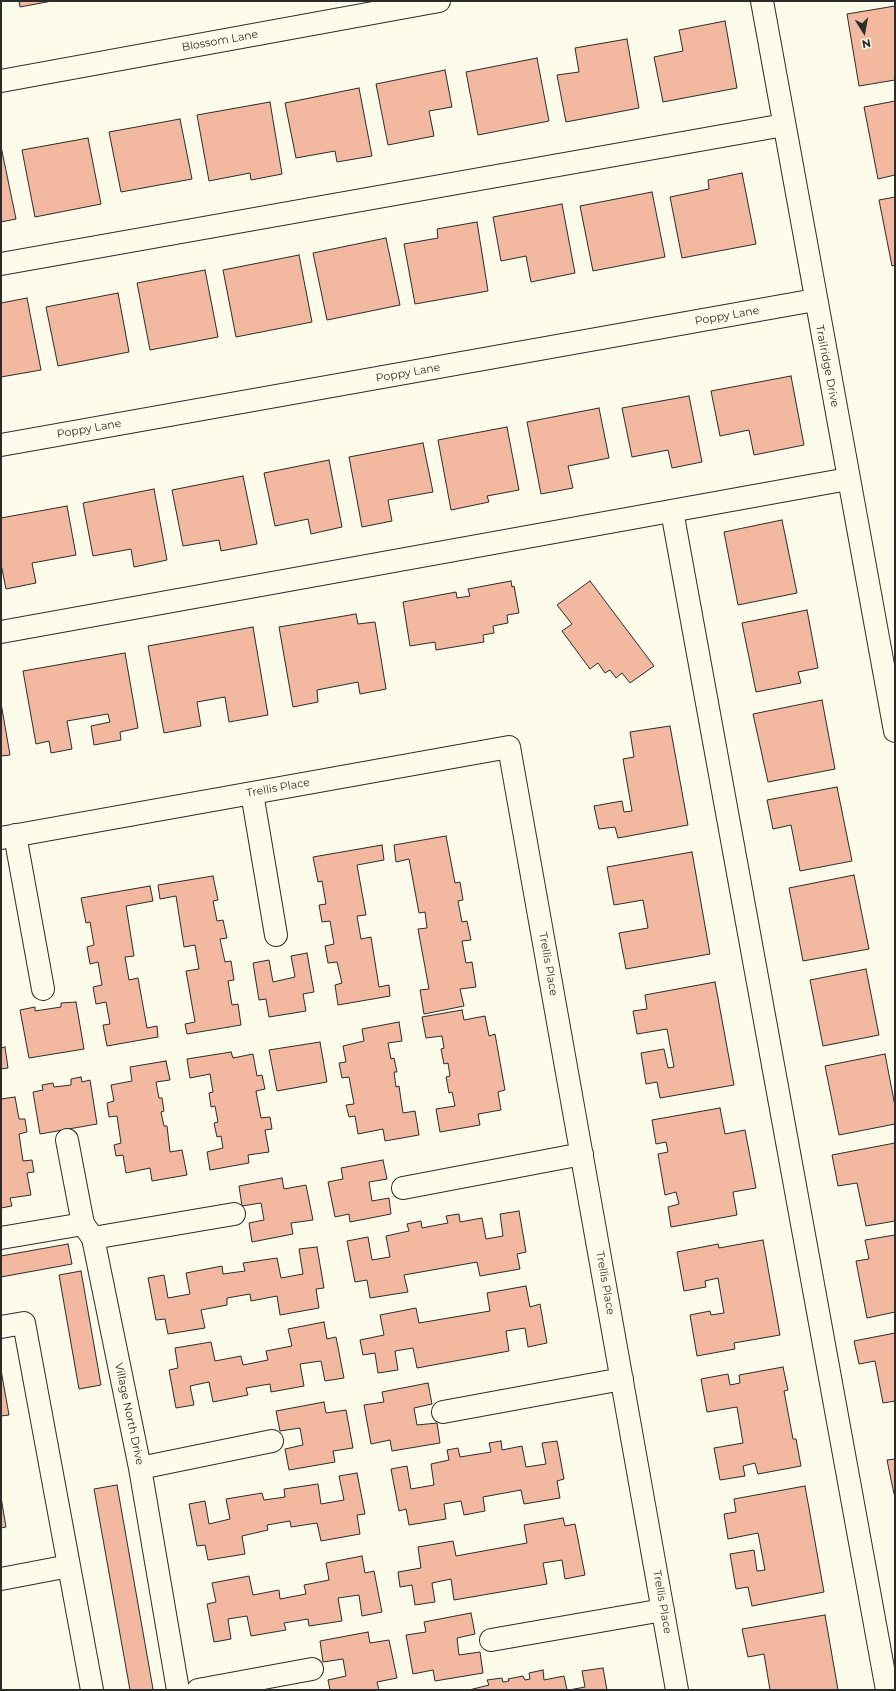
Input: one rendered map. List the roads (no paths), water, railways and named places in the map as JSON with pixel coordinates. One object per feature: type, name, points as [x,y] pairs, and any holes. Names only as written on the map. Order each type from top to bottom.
[{"type":"street","name":"Blossom Lane","points":[[1,81],[439,1]]},
{"type":"street","name":"Trailridge Drive","points":[[762,1],[815,300],[895,731]]},
{"type":"street","points":[[1,264],[784,125]]},
{"type":"street","name":"Poppy Lane","points":[[1,445],[815,300]]},
{"type":"street","points":[[1,632],[848,479]]},
{"type":"street","points":[[672,511],[887,1690]]},
{"type":"street","name":"Trellis Place","points":[[8,836],[509,747],[677,1690]]},
{"type":"street","points":[[252,793],[276,935]]},
{"type":"street","points":[[8,836],[43,989]]},
{"type":"street","name":"Village North Drive","points":[[67,1140],[140,1468],[178,1690]]},
{"type":"street","points":[[403,1188],[582,1154]]},
{"type":"street","points":[[1,1238],[88,1231],[234,1214]]},
{"type":"street","points":[[1,1327],[24,1322],[92,1690]]},
{"type":"street","points":[[443,1412],[622,1379]]},
{"type":"street","points":[[140,1468],[272,1441]]},
{"type":"street","points":[[1,1579],[69,1566]]},
{"type":"street","points":[[492,1640],[663,1610]]},
{"type":"street","points":[[198,1690],[312,1669]]}]
